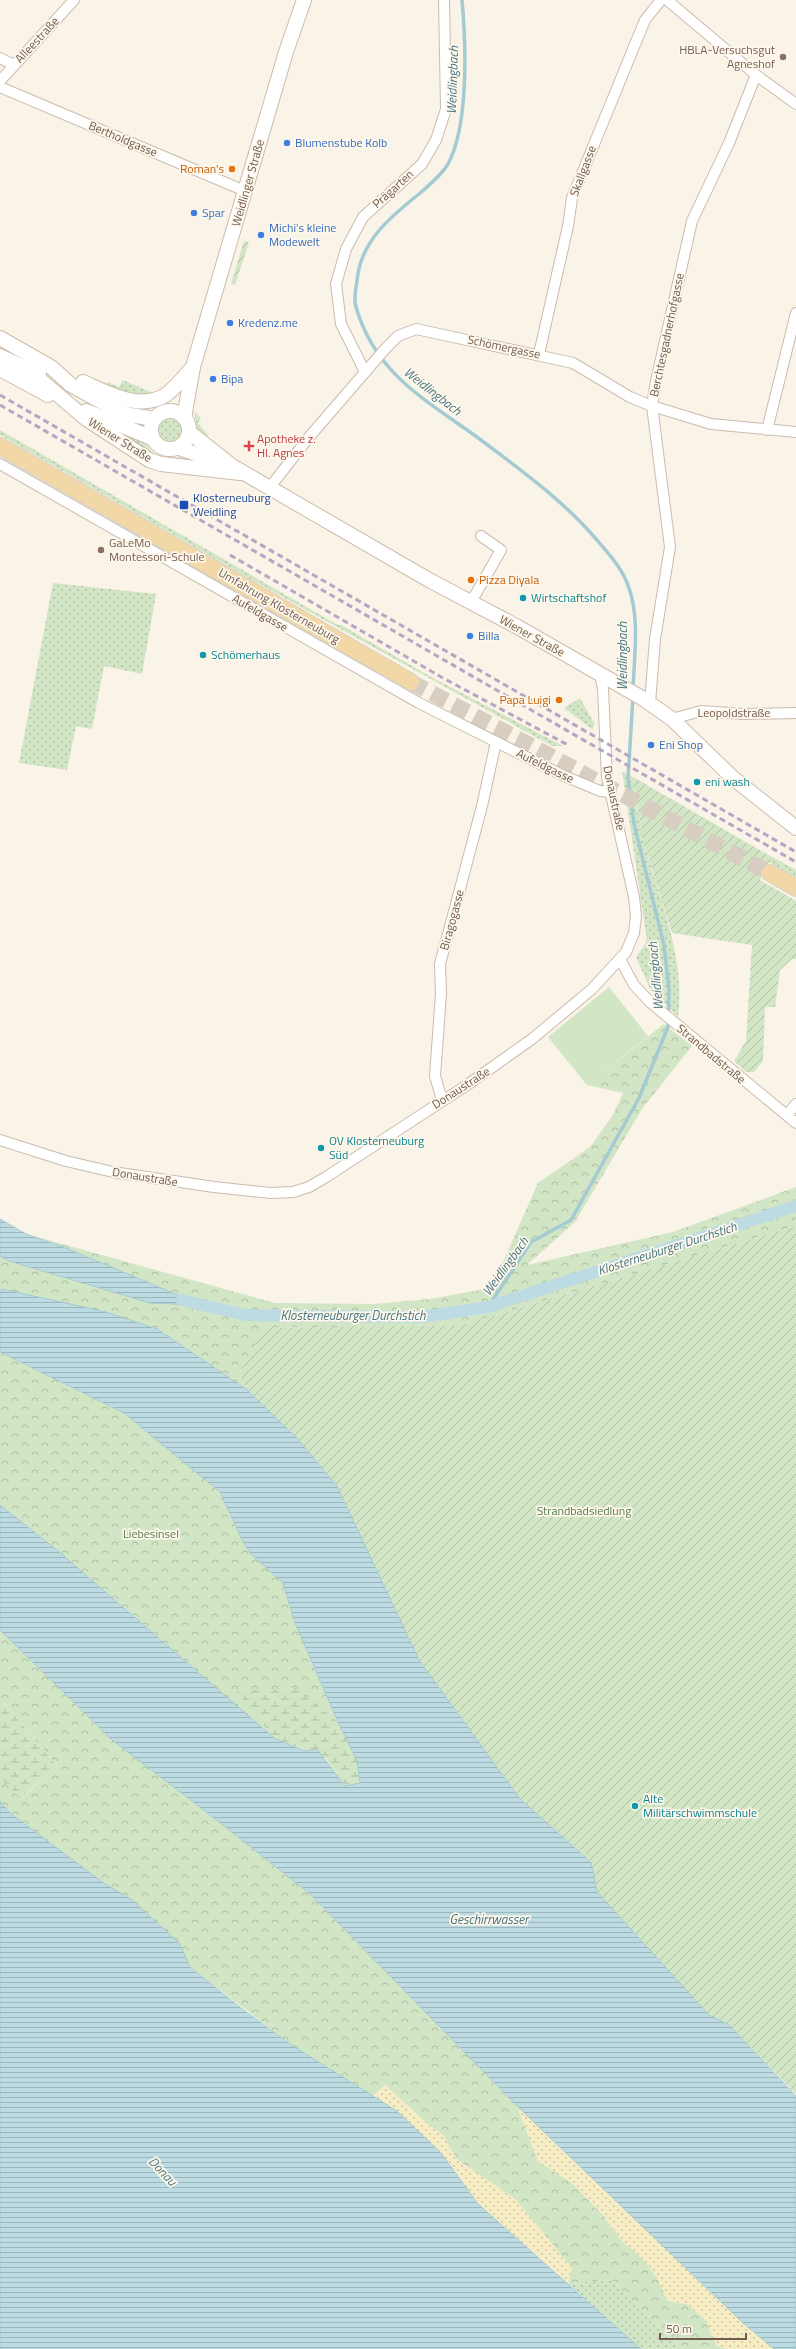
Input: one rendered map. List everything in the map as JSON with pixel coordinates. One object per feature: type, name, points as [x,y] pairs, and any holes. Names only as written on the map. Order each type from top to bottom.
[{"type":"main road","name":"Weidlinger Straße","points":[[184,418],[193,367],[304,0]]},
{"type":"main road","name":"Wiener Straße","points":[[0,338],[51,367],[72,385],[116,410],[130,416],[155,419]]},
{"type":"main road","points":[[0,356],[30,371],[72,385]]},
{"type":"main road","points":[[51,367],[118,397],[137,401],[166,395],[193,367]]},
{"type":"main road","name":"Weidlinger Straße","points":[[168,411],[193,367]]},
{"type":"main road","name":"Wiener Straße","points":[[0,368],[54,398],[152,438]]},
{"type":"main road","points":[[30,371],[71,405]]},
{"type":"main road","name":"Wiener Straße","points":[[71,405],[85,418],[149,460],[161,464],[246,474]]},
{"type":"main road","points":[[168,411],[180,414],[184,418],[189,432],[188,438],[178,448],[166,449],[160,447],[152,438],[152,424],[155,419],[168,411]]},
{"type":"main road","name":"Wiener Straße","points":[[189,432],[232,466],[470,602],[646,700],[672,719],[733,778],[796,828]]},
{"type":"main road","name":"Umfahrung Klosterneuburg","points":[[0,446],[411,682]]},
{"type":"main road","name":"Wiener Straße","points":[[178,448],[232,466]]},
{"type":"main road","points":[[770,873],[796,888]]},
{"type":"street","name":"Alleestraße","points":[[0,81],[74,0]]},
{"type":"street","name":"Prägarten","points":[[367,370],[341,324],[336,284],[346,249],[363,217],[422,164],[436,140],[446,109],[444,0]]},
{"type":"street","name":"Skallgasse","points":[[539,354],[568,226],[572,198],[646,20],[661,0]]},
{"type":"street","points":[[667,0],[756,75],[796,104]]},
{"type":"street","points":[[0,58],[14,64]]},
{"type":"street","name":"Berchtesgadnerhofgasse","points":[[646,700],[670,547],[652,406],[656,381],[692,222],[729,143],[756,75]]},
{"type":"street","name":"Bertholdgasse","points":[[0,87],[245,191]]},
{"type":"street","points":[[767,430],[796,312]]},
{"type":"street","name":"Schömergasse","points":[[270,487],[310,436],[386,348],[398,336],[416,329],[539,354],[573,363],[630,397],[652,406],[710,424],[796,432]]},
{"type":"street","name":"Aufeldgasse","points":[[0,464],[419,703],[562,775],[600,791],[611,792]]},
{"type":"street","points":[[470,602],[501,550],[481,536]]},
{"type":"street","name":"Donaustraße","points":[[0,1140],[66,1161],[113,1172],[214,1187],[282,1193],[309,1187],[396,1131],[440,1096],[482,1075],[532,1039],[592,989],[620,959],[634,933],[636,916],[634,897],[607,777],[603,689],[600,674]]},
{"type":"street","name":"Leopoldstraße","points":[[672,719],[701,711],[744,714],[796,713]]},
{"type":"street","name":"Biragogasse","points":[[440,1096],[435,1076],[441,994],[440,964],[482,806],[496,742]]},
{"type":"street","name":"Strandbadstraße","points":[[620,959],[634,985],[651,1003],[796,1123]]},
{"type":"street","points":[[787,1115],[796,1104]]},
{"type":"green space","points":[[244,241],[249,242],[235,285],[231,284]]},
{"type":"green space","points":[[123,380],[155,394],[137,398],[104,386],[108,382],[119,387]]},
{"type":"green space","points":[[194,411],[201,418],[198,423],[208,435],[205,439],[197,431]]},
{"type":"green space","points":[[170,419],[175,420],[181,426],[181,436],[175,442],[170,443],[165,442],[159,436],[158,431],[159,426],[165,420]]},
{"type":"green space","points":[[112,429],[143,441],[153,453],[161,457],[193,458],[192,464],[160,459]]},
{"type":"green space","points":[[0,430],[336,624],[341,625],[433,678],[563,746],[552,746],[261,585],[0,435]]},
{"type":"green space","points":[[53,583],[156,594],[142,674],[104,666],[92,729],[76,726],[67,770],[19,763]]},
{"type":"green space","points":[[580,698],[594,723],[593,730],[564,708]]},
{"type":"green space","points":[[622,771],[633,777],[643,837],[669,926],[678,971],[678,1017],[650,989],[636,957],[647,941]]},
{"type":"green space","points":[[633,777],[772,857],[760,880],[796,901],[796,959],[792,959],[780,970],[775,1007],[765,1007],[763,1061],[754,1072],[746,1072],[734,1061],[746,1041],[752,945],[672,933],[642,836]]},
{"type":"green space","points":[[772,857],[796,870],[796,878],[769,862]]},
{"type":"green space","points":[[609,987],[648,1036],[587,1085],[548,1037]]},
{"type":"green space","points":[[664,1024],[692,1046],[642,1109],[575,1222],[527,1265],[673,1232],[796,1187],[796,1226],[462,1325],[265,1328],[239,1373],[246,1389],[157,1329],[2,1289],[0,1291],[0,1256],[9,1261],[60,1274],[196,1305],[178,1295],[66,1248],[26,1234],[275,1303],[374,1304],[429,1299],[486,1289],[503,1262],[538,1183],[590,1147],[613,1115],[623,1093],[587,1085]]},
{"type":"green space","name":"Strandbadsiedlung","points":[[796,1226],[796,2094],[729,2025],[709,2015],[597,1892],[591,1861],[520,1799],[419,1660],[337,1486],[296,1437],[246,1389],[239,1373],[265,1328],[462,1325]]},
{"type":"green space","name":"Liebesinsel","points":[[0,1352],[124,1413],[220,1492],[243,1542],[251,1554],[283,1583],[295,1623],[338,1722],[357,1761],[345,1786],[326,1758],[274,1738],[0,1507]]},
{"type":"green space","points":[[0,1630],[112,1740],[309,1893],[517,2106],[538,2161],[571,2182],[604,2216],[621,2240],[643,2259],[657,2278],[668,2301],[687,2304],[705,2319],[717,2346],[727,2349],[682,2349],[612,2280],[568,2283],[572,2268],[515,2199],[456,2159],[444,2136],[425,2122],[385,2085],[373,2096],[293,2046],[190,1967],[180,1944],[131,1899],[105,1884],[10,1813],[0,1803],[0,1779],[22,1798],[57,1766],[0,1698]]},
{"type":"green space","points":[[296,1688],[338,1722],[357,1761],[360,1783],[345,1786],[326,1758],[274,1738],[236,1691]]},
{"type":"green space","points":[[0,1698],[57,1766],[21,1798],[0,1779]]},
{"type":"green space","points":[[612,2280],[682,2349],[640,2349],[568,2283]]},
{"type":"sand","points":[[385,2085],[425,2122],[444,2136],[456,2159],[515,2199],[572,2268],[568,2283],[478,2204],[441,2153],[397,2111],[373,2096]]},
{"type":"sand","points":[[517,2106],[742,2322],[774,2349],[727,2349],[717,2346],[705,2319],[687,2304],[668,2301],[657,2278],[643,2259],[621,2240],[604,2216],[571,2182],[538,2161]]},
{"type":"water","points":[[0,1219],[26,1234],[66,1248],[178,1295],[197,1305],[150,1303],[9,1261],[0,1256]]},
{"type":"water","name":"Geschirrwasser","points":[[2,1289],[106,1312],[157,1329],[246,1389],[296,1437],[337,1486],[419,1660],[520,1799],[591,1862],[597,1892],[709,2015],[729,2025],[796,2096],[796,2349],[774,2349],[742,2322],[517,2106],[309,1893],[112,1740],[0,1630],[0,1505],[58,1551],[274,1738],[305,1751],[317,1749],[345,1786],[360,1783],[357,1761],[338,1722],[295,1623],[283,1583],[251,1554],[243,1542],[220,1492],[124,1413],[0,1352],[0,1291]]},
{"type":"water","name":"Donau","points":[[0,1801],[10,1813],[105,1884],[131,1899],[180,1944],[190,1967],[241,2008],[293,2046],[397,2111],[441,2153],[478,2204],[641,2349],[0,2349]]},
{"type":"waterway","name":"Weidlingbach","points":[[462,0],[465,61],[463,107],[455,148],[448,164],[442,172],[431,184],[387,221],[370,242],[359,267],[355,304],[364,330],[375,350],[404,382],[420,397],[477,437],[540,485],[583,525],[615,562],[623,574],[629,588],[634,613],[636,639],[633,690]]},
{"type":"waterway","name":"Weidlingbach","points":[[488,1307],[531,1242],[571,1220],[639,1098],[668,1027],[669,990],[664,945],[634,824],[628,779],[633,696]]},
{"type":"waterway","name":"Klosterneuburger Durchstich","points":[[182,1300],[245,1315],[421,1317],[488,1307],[796,1206]]},
{"type":"tunnel","points":[[411,682],[770,873]]},
{"type":"railway","points":[[0,395],[796,852]]},
{"type":"railway","points":[[0,405],[796,862]]},
{"type":"railway","points":[[230,555],[443,678],[568,745]]},
{"type":"place","name":"HBLA-Versuchsgut Agneshof","points":[[783,57]]},
{"type":"place","name":"Blumenstube Kolb","points":[[287,143]]},
{"type":"place","name":"Roman's","points":[[232,169]]},
{"type":"place","name":"Spar","points":[[194,213]]},
{"type":"place","name":"Michi's kleine Modewelt","points":[[261,235]]},
{"type":"place","name":"Kredenz.me","points":[[230,323]]},
{"type":"place","name":"Bipa","points":[[213,379]]},
{"type":"place","name":"Apotheke z. Hl. Agnes","points":[[249,446]]},
{"type":"place","name":"Klosterneuburg Weidling","points":[[184,505]]},
{"type":"place","name":"GaLeMo Montessori-Schule","points":[[101,550]]},
{"type":"place","name":"Pizza Diyala","points":[[471,580]]},
{"type":"place","name":"Wirtschaftshof","points":[[523,598]]},
{"type":"place","name":"Billa","points":[[470,636]]},
{"type":"place","name":"Schömerhaus","points":[[203,655]]},
{"type":"place","name":"Papa Luigi","points":[[559,700]]},
{"type":"place","name":"Eni Shop","points":[[651,745]]},
{"type":"place","name":"eni wash","points":[[697,782]]},
{"type":"place","name":"OV Klosterneuburg Süd","points":[[321,1148]]},
{"type":"place","name":"Alte Militärschwimmschule","points":[[635,1806]]}]
